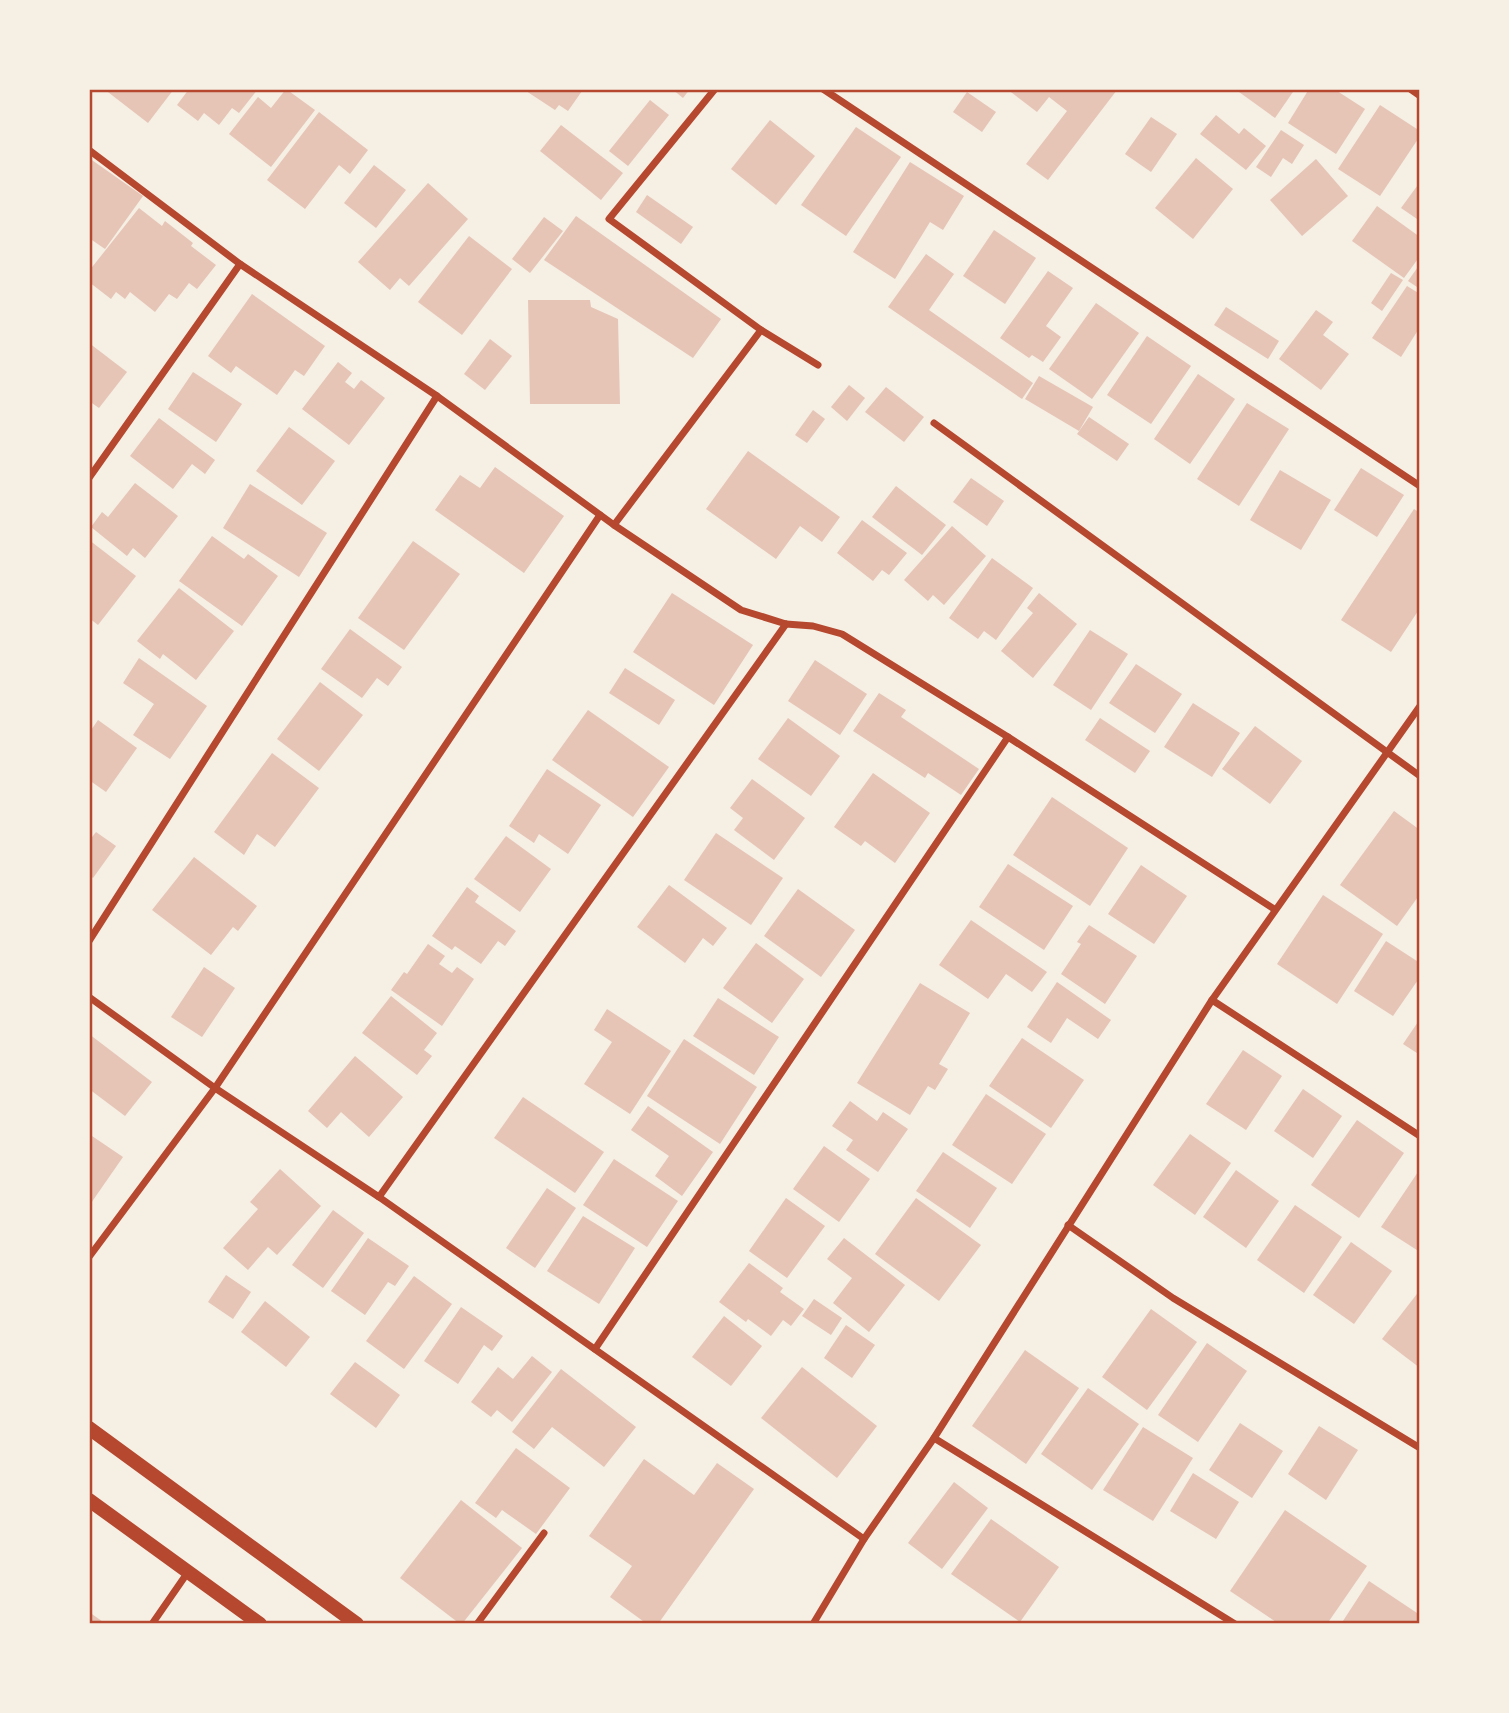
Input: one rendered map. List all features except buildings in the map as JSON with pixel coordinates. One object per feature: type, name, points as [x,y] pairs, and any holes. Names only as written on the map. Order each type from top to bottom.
[{"type":"main road","points":[[89,1429],[357,1624]]},
{"type":"main road","points":[[89,1500],[260,1624]]},
{"type":"street","points":[[715,89],[609,219],[761,330],[818,365]]},
{"type":"street","points":[[823,89],[1420,486]]},
{"type":"street","points":[[1410,89],[1420,96]]},
{"type":"street","points":[[89,150],[240,264],[437,396],[614,526],[741,610],[786,624],[813,626],[842,634],[1008,737],[1274,909]]},
{"type":"street","points":[[89,478],[240,264]]},
{"type":"street","points":[[614,526],[761,330]]},
{"type":"street","points":[[89,941],[437,396]]},
{"type":"street","points":[[934,423],[1420,776]]},
{"type":"street","points":[[89,1257],[215,1088],[600,515]]},
{"type":"street","points":[[379,1197],[786,624]]},
{"type":"street","points":[[813,1624],[864,1539],[933,1438],[1212,1000],[1420,706]]},
{"type":"street","points":[[595,1349],[1008,737]]},
{"type":"street","points":[[89,997],[215,1088],[379,1197],[864,1539]]},
{"type":"street","points":[[1212,1000],[1420,1136]]},
{"type":"street","points":[[1068,1225],[1173,1298],[1420,1448]]},
{"type":"street","points":[[933,1438],[1234,1624]]},
{"type":"street","points":[[477,1624],[544,1533]]},
{"type":"street","points":[[152,1624],[188,1572]]}]
